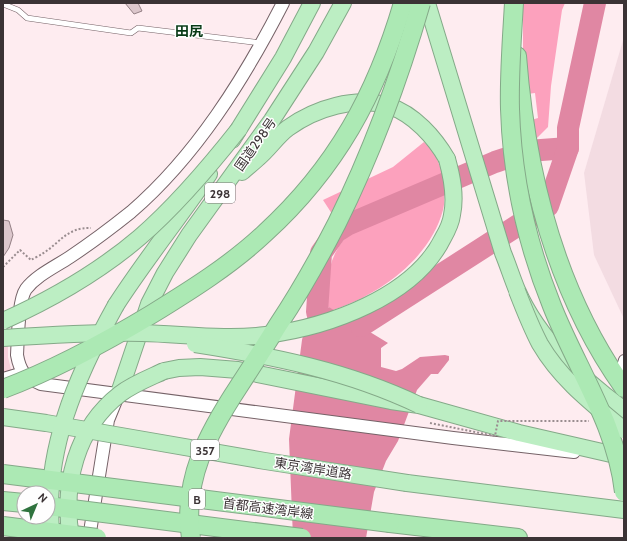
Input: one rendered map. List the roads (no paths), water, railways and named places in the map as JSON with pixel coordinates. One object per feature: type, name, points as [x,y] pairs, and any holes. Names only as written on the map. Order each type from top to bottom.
[{"type":"highway","points":[[52,538],[50,525],[50,492],[54,463],[65,420],[84,366],[116,305],[132,280],[194,196],[239,130],[283,58],[312,3]]},
{"type":"highway","name":"国道298号","points":[[118,393],[149,304],[159,285],[190,235],[272,120],[316,52],[343,3]]},
{"type":"highway","points":[[3,389],[54,368],[135,324],[229,263],[264,234],[288,211],[313,183],[353,125],[381,68],[403,3]]},
{"type":"highway","points":[[190,538],[190,505],[192,484],[201,453],[216,423],[313,268],[363,170],[398,78],[420,3]]},
{"type":"highway","points":[[427,3],[503,252],[531,327],[552,361],[580,394],[624,430]]},
{"type":"highway","points":[[514,3],[519,83],[534,177],[544,219],[560,268],[572,297],[597,347],[624,388]]},
{"type":"highway","points":[[514,3],[510,77],[510,109],[515,167],[526,224],[538,266],[552,306],[610,436],[619,465],[624,492]]},
{"type":"highway","points":[[3,338],[140,333],[241,336],[265,335],[323,322],[369,305],[408,280],[426,263],[439,246],[452,216],[454,201],[452,180],[447,159],[433,138],[423,128],[403,113],[390,107],[376,104],[328,107],[316,112],[287,129],[258,158],[227,183]]},
{"type":"highway","points":[[3,321],[81,280],[140,237],[193,185],[239,130]]},
{"type":"highway","points":[[517,290],[532,317],[548,340],[562,356],[624,410]]},
{"type":"highway","points":[[108,334],[172,341],[276,357],[338,373],[396,394],[419,405],[452,415],[519,433],[624,457]]},
{"type":"highway","points":[[71,538],[68,497],[71,474],[76,454],[82,441],[93,422],[107,405],[131,386],[164,371],[179,368],[200,367],[238,370],[392,402],[419,405]]},
{"type":"highway","name":"東京湾岸道路","points":[[3,417],[46,423],[265,461],[407,482],[624,510]]},
{"type":"highway","name":"首都高速湾岸線","points":[[3,474],[518,538]]},
{"type":"highway","points":[[3,501],[16,502]]},
{"type":"highway","name":"首都高速湾岸線","points":[[56,507],[302,538]]},
{"type":"highway","points":[[3,526],[97,538]]},
{"type":"street","points":[[283,3],[238,82],[186,156],[132,211],[91,243],[34,281],[25,290],[22,300],[17,355],[23,372],[31,380],[41,384],[196,403],[453,438],[624,457]]},
{"type":"street","points":[[624,360],[619,376],[624,376]]},
{"type":"street","points":[[3,378],[23,372]]},
{"type":"street","points":[[89,538],[108,420],[118,393]]},
{"type":"lane","points":[[3,4],[18,10],[27,18],[131,33],[138,28],[261,43]]},
{"type":"waterway","points":[[361,326],[548,206],[568,148],[568,128],[595,3]]},
{"type":"waterway","points":[[317,312],[321,253],[336,232],[347,225],[495,162],[528,151],[568,148]]},
{"type":"district","name":"田尻","points":[[189,31]]}]
